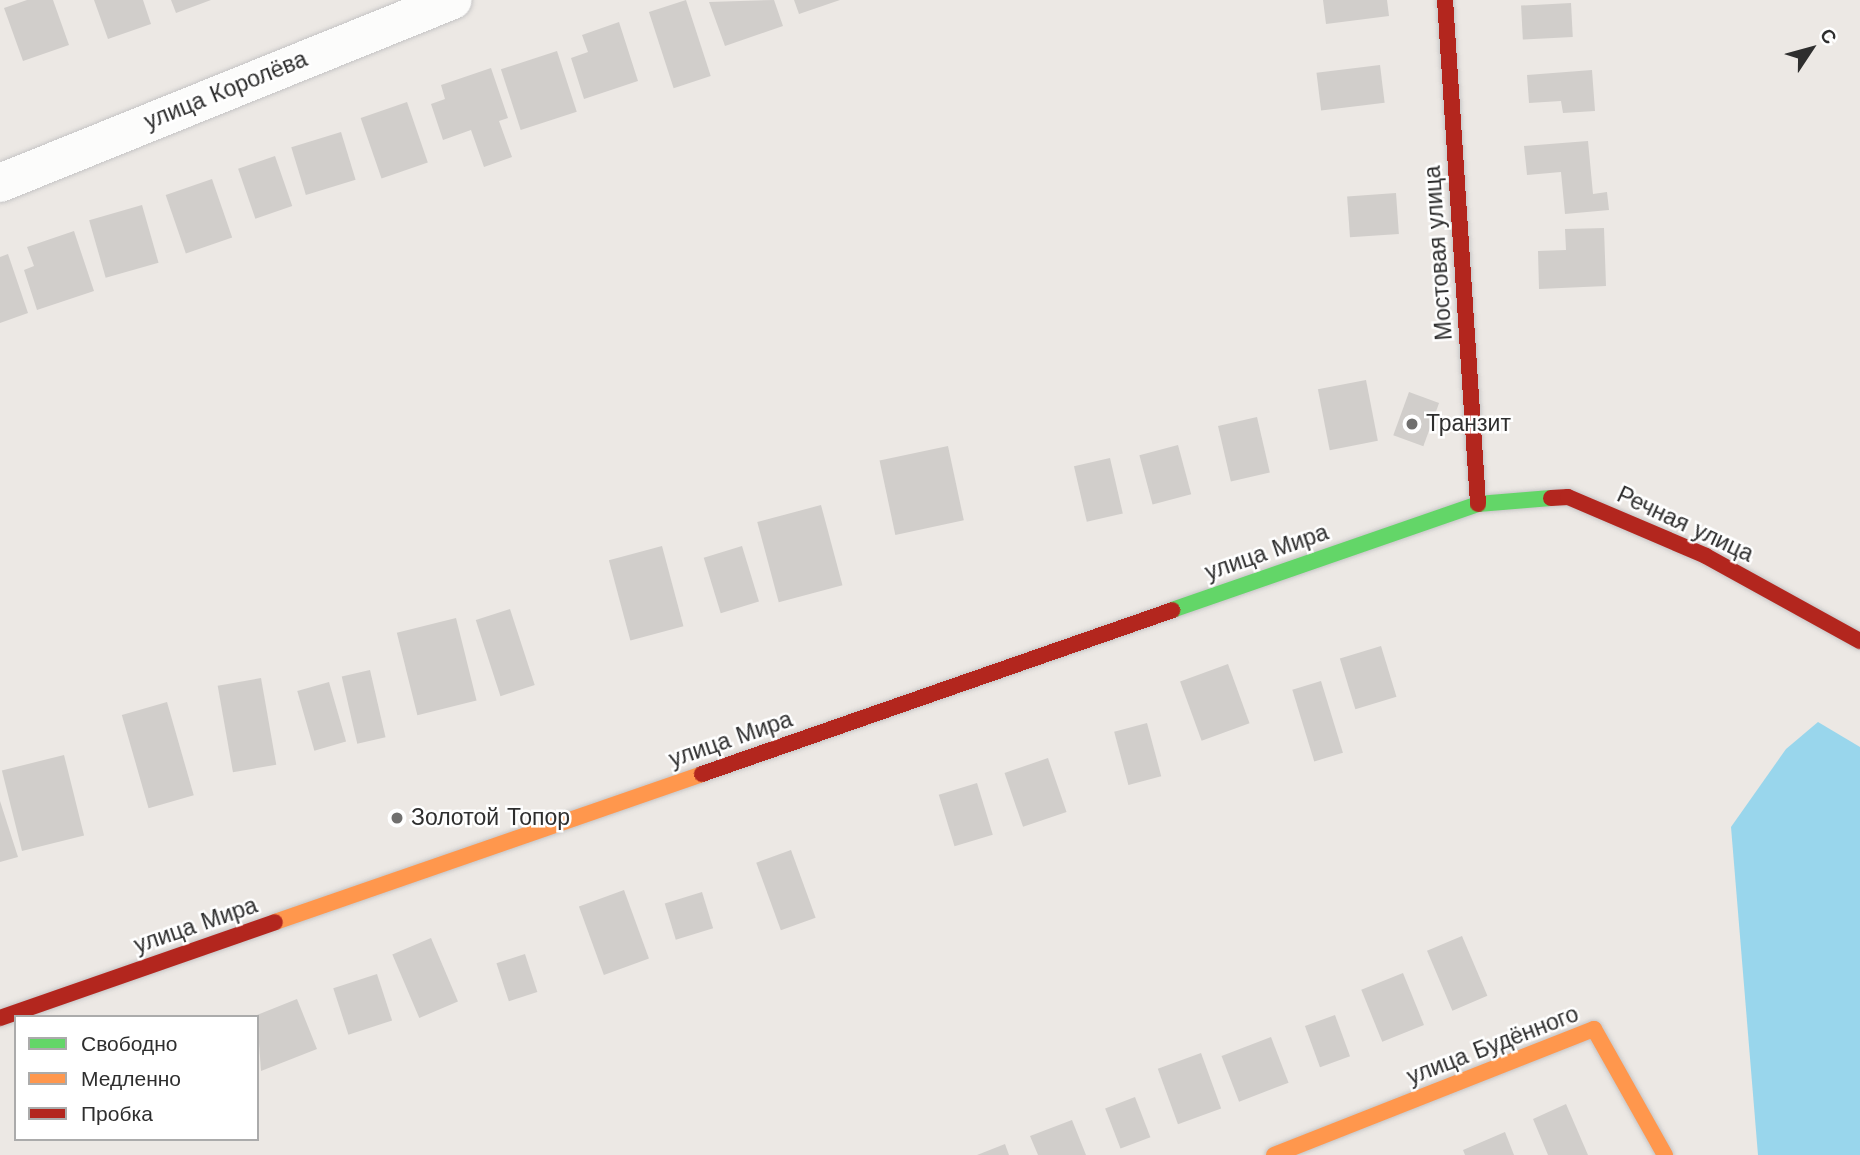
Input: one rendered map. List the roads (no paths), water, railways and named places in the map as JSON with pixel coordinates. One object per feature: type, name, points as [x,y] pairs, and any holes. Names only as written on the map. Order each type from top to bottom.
[{"type":"main road","name":"Мостовая улица","points":[[1446,0],[1478,504]]},
{"type":"main road","name":"Речная улица","points":[[1478,504],[1568,497],[1706,556],[1860,641]]},
{"type":"main road","name":"улица Мира","points":[[0,1018],[1478,504]]},
{"type":"main road","name":"улица Будённого","points":[[1274,1155],[1594,1029],[1665,1155]]},
{"type":"street","name":"улица Королёва","points":[[0,183],[452,0]]},
{"type":"water","points":[[1818,722],[1860,747],[1860,1155],[1758,1155],[1731,827],[1786,749]]},
{"type":"place","name":"Транзит","points":[[1412,424]]},
{"type":"place","name":"Золотой Топор","points":[[397,818]]}]
